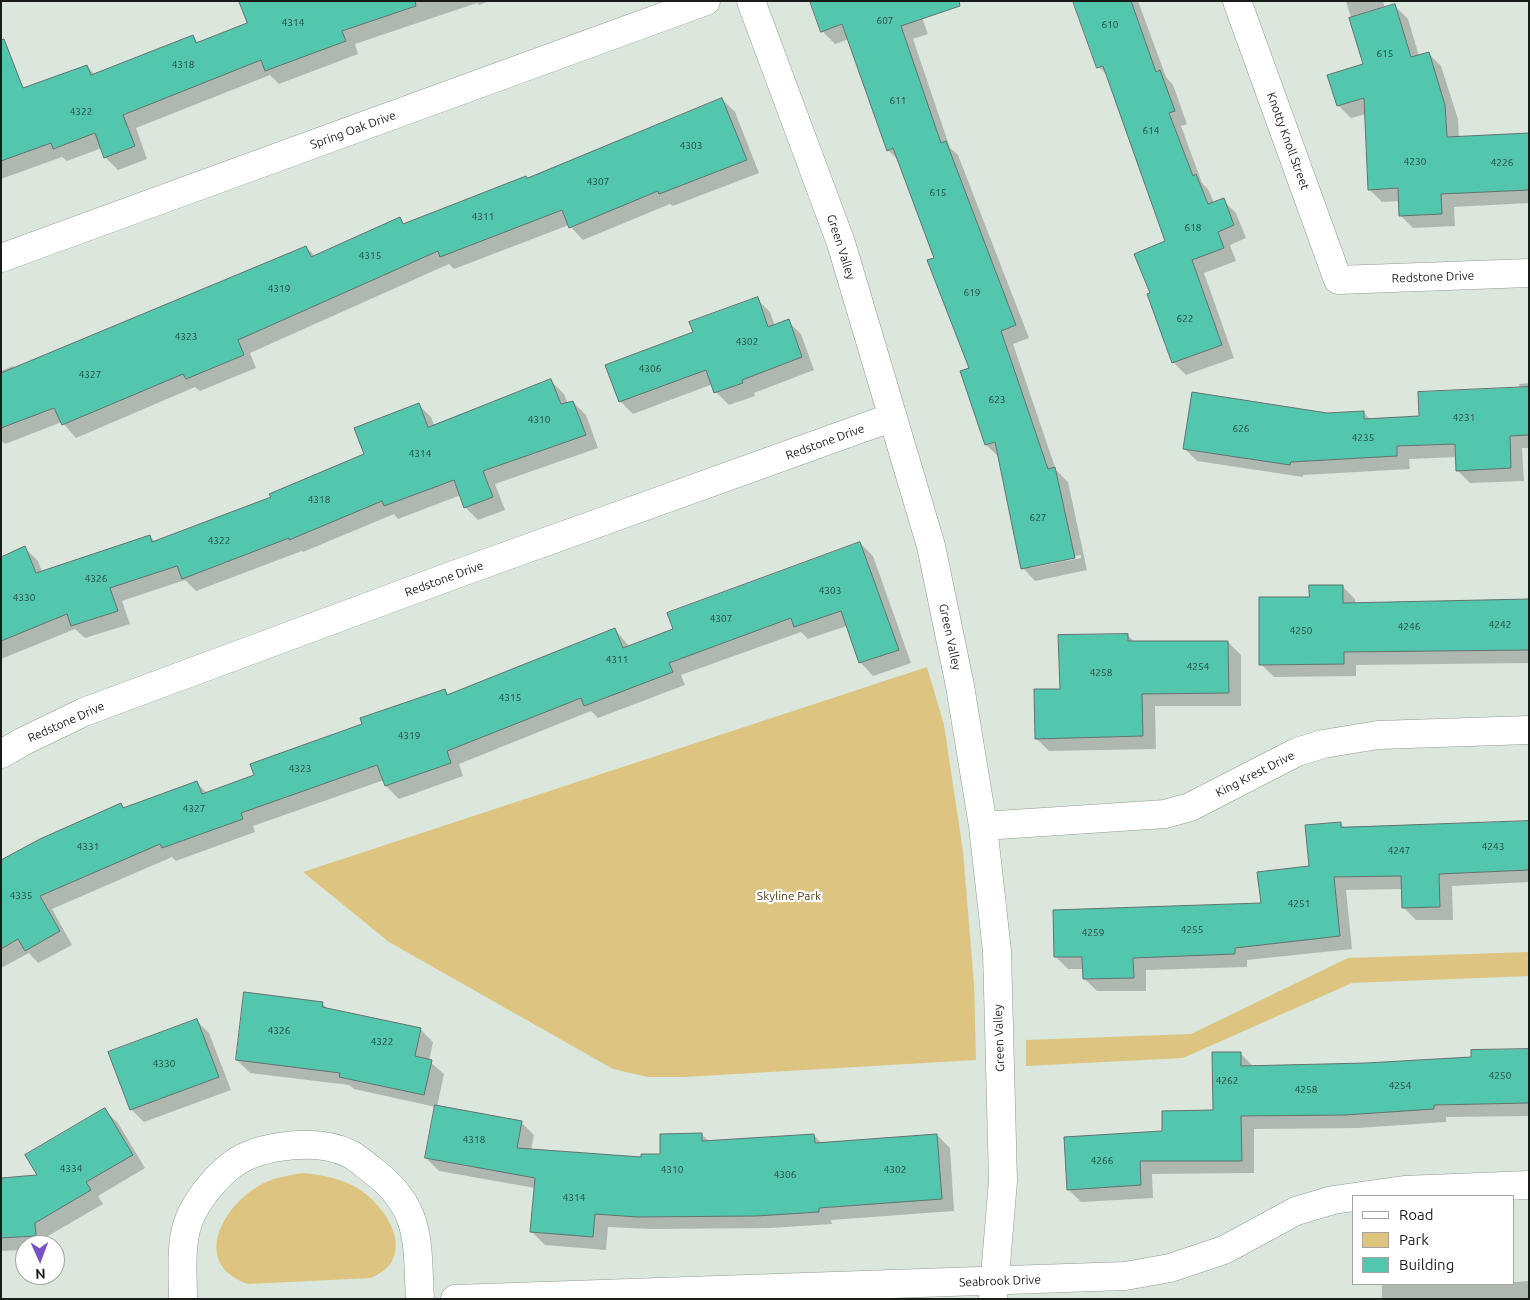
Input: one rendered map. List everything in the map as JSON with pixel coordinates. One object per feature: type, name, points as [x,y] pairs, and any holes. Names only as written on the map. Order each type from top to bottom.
[{"type":"street","name":"Spring Oak Drive","points":[[1,258],[706,1]]},
{"type":"street","name":"Green Valley","points":[[751,1],[841,243],[931,546],[960,686],[983,826],[997,951],[1003,1181],[993,1290]]},
{"type":"street","name":"Knotty Knoll Street","points":[[1237,1],[1338,280]]},
{"type":"street","name":"Redstone Drive","points":[[1338,280],[1529,274]]},
{"type":"street","name":"Redstone Drive","points":[[1,754],[84,712],[459,573],[893,417]]},
{"type":"street","name":"King Krest Drive","points":[[983,826],[1166,814],[1190,807],[1297,752],[1323,744],[1378,735],[1529,730]]},
{"type":"street","points":[[183,1299],[185,1234],[191,1214],[207,1190],[234,1163],[257,1153],[298,1145],[328,1148],[350,1154],[385,1180],[402,1201],[410,1217],[416,1243],[420,1299]]},
{"type":"street","name":"Seabrook Drive","points":[[1365,1195],[1404,1190],[1529,1186]]},
{"type":"street","name":"Seabrook Drive","points":[[455,1299],[993,1290],[1125,1276],[1170,1268],[1224,1250],[1296,1211],[1352,1197]]},
{"type":"green space","name":"Skyline Park","points":[[927,667],[944,725],[963,851],[974,984],[976,1060],[684,1077],[648,1077],[613,1069],[389,942],[303,872]]},
{"type":"green space","points":[[1529,952],[1529,976],[1352,983],[1183,1058],[1026,1066],[1026,1040],[1191,1034],[1348,958]]},
{"type":"green space","points":[[303,1173],[325,1176],[346,1182],[359,1189],[375,1202],[388,1220],[396,1241],[392,1261],[386,1269],[371,1278],[248,1284],[230,1274],[220,1262],[217,1248],[219,1232],[226,1217],[237,1203],[251,1191],[266,1182],[280,1177]]},
{"type":"building","points":[[239,1],[415,1],[416,6],[342,31],[346,41],[265,71],[261,60],[123,115],[135,146],[104,158],[95,133],[53,149],[51,143],[1,161],[1,40],[4,39],[23,88],[87,65],[91,75],[193,35],[196,43],[247,23]]},
{"type":"building","points":[[810,1],[959,1],[960,6],[901,26],[941,143],[946,141],[1016,325],[1001,331],[1048,469],[1055,467],[1075,558],[1021,569],[995,442],[985,445],[960,371],[969,368],[927,260],[934,258],[893,148],[887,151],[842,24],[821,32]]},
{"type":"building","points":[[1073,1],[1131,1],[1156,72],[1160,70],[1175,111],[1169,113],[1193,176],[1196,174],[1208,204],[1224,198],[1234,225],[1218,232],[1224,248],[1192,260],[1222,345],[1172,363],[1147,294],[1150,293],[1134,254],[1165,241],[1103,66],[1097,68]]},
{"type":"building","points":[[1395,4],[1411,57],[1429,52],[1445,105],[1447,137],[1529,133],[1529,190],[1441,194],[1442,214],[1399,216],[1398,188],[1368,190],[1364,98],[1337,106],[1327,75],[1363,64],[1349,18]]},
{"type":"building","points":[[722,98],[747,160],[659,194],[658,191],[569,228],[562,210],[440,257],[438,251],[238,340],[244,355],[186,379],[183,374],[62,425],[54,408],[1,428],[1,373],[306,246],[311,257],[400,217],[403,224],[526,176],[527,178]]},
{"type":"building","points":[[758,297],[768,327],[789,319],[802,357],[742,380],[743,383],[714,393],[706,370],[619,402],[605,365],[693,332],[689,322]]},
{"type":"building","points":[[551,379],[561,404],[573,401],[586,435],[483,471],[493,497],[464,508],[454,480],[384,506],[382,501],[289,540],[289,538],[182,579],[177,566],[110,588],[118,611],[71,626],[67,614],[1,641],[1,557],[25,546],[36,573],[150,535],[152,542],[271,497],[269,494],[364,454],[354,428],[419,403],[428,427]]},
{"type":"building","points":[[1529,387],[1529,435],[1510,436],[1511,468],[1456,471],[1455,444],[1397,446],[1397,456],[1291,462],[1290,465],[1183,449],[1192,392],[1327,413],[1364,411],[1364,419],[1419,416],[1418,392]]},
{"type":"building","points":[[860,542],[899,650],[859,663],[841,611],[794,627],[791,618],[669,663],[673,672],[584,706],[581,698],[447,751],[451,763],[385,786],[377,765],[241,813],[243,819],[162,848],[160,844],[40,896],[60,931],[25,951],[18,939],[1,949],[1,860],[40,839],[121,803],[123,808],[197,781],[202,794],[254,775],[250,764],[362,724],[360,718],[445,689],[447,695],[615,628],[623,648],[673,629],[667,613]]},
{"type":"building","points":[[1309,585],[1343,585],[1343,603],[1529,599],[1529,650],[1344,652],[1344,664],[1259,665],[1259,597],[1309,597]]},
{"type":"building","points":[[1128,634],[1128,641],[1228,641],[1229,693],[1142,694],[1143,736],[1035,739],[1034,689],[1060,689],[1058,635]]},
{"type":"building","points":[[1529,821],[1529,870],[1439,874],[1440,907],[1402,908],[1401,876],[1334,877],[1340,936],[1235,948],[1235,954],[1133,958],[1134,978],[1083,979],[1082,957],[1054,957],[1053,910],[1261,903],[1257,872],[1309,866],[1305,825],[1341,822],[1341,827]]},
{"type":"building","points":[[244,992],[323,1002],[322,1007],[421,1028],[415,1056],[432,1060],[424,1095],[339,1077],[340,1073],[236,1060]]},
{"type":"building","points":[[197,1019],[219,1077],[130,1110],[108,1052]]},
{"type":"building","points":[[1529,1049],[1529,1103],[1434,1105],[1434,1109],[1345,1115],[1241,1116],[1242,1161],[1140,1161],[1141,1185],[1067,1190],[1064,1137],[1162,1131],[1162,1111],[1213,1110],[1212,1052],[1241,1052],[1241,1066],[1366,1063],[1471,1057],[1471,1050]]},
{"type":"building","points":[[435,1105],[522,1121],[517,1148],[641,1157],[641,1154],[660,1154],[660,1134],[702,1133],[702,1141],[814,1134],[815,1143],[937,1134],[942,1199],[819,1208],[819,1212],[756,1216],[637,1217],[595,1214],[593,1237],[530,1232],[535,1178],[425,1158]]},
{"type":"building","points":[[105,1108],[133,1155],[86,1182],[91,1190],[35,1223],[36,1235],[15,1235],[15,1237],[1,1238],[1,1178],[37,1175],[25,1155]]}]
